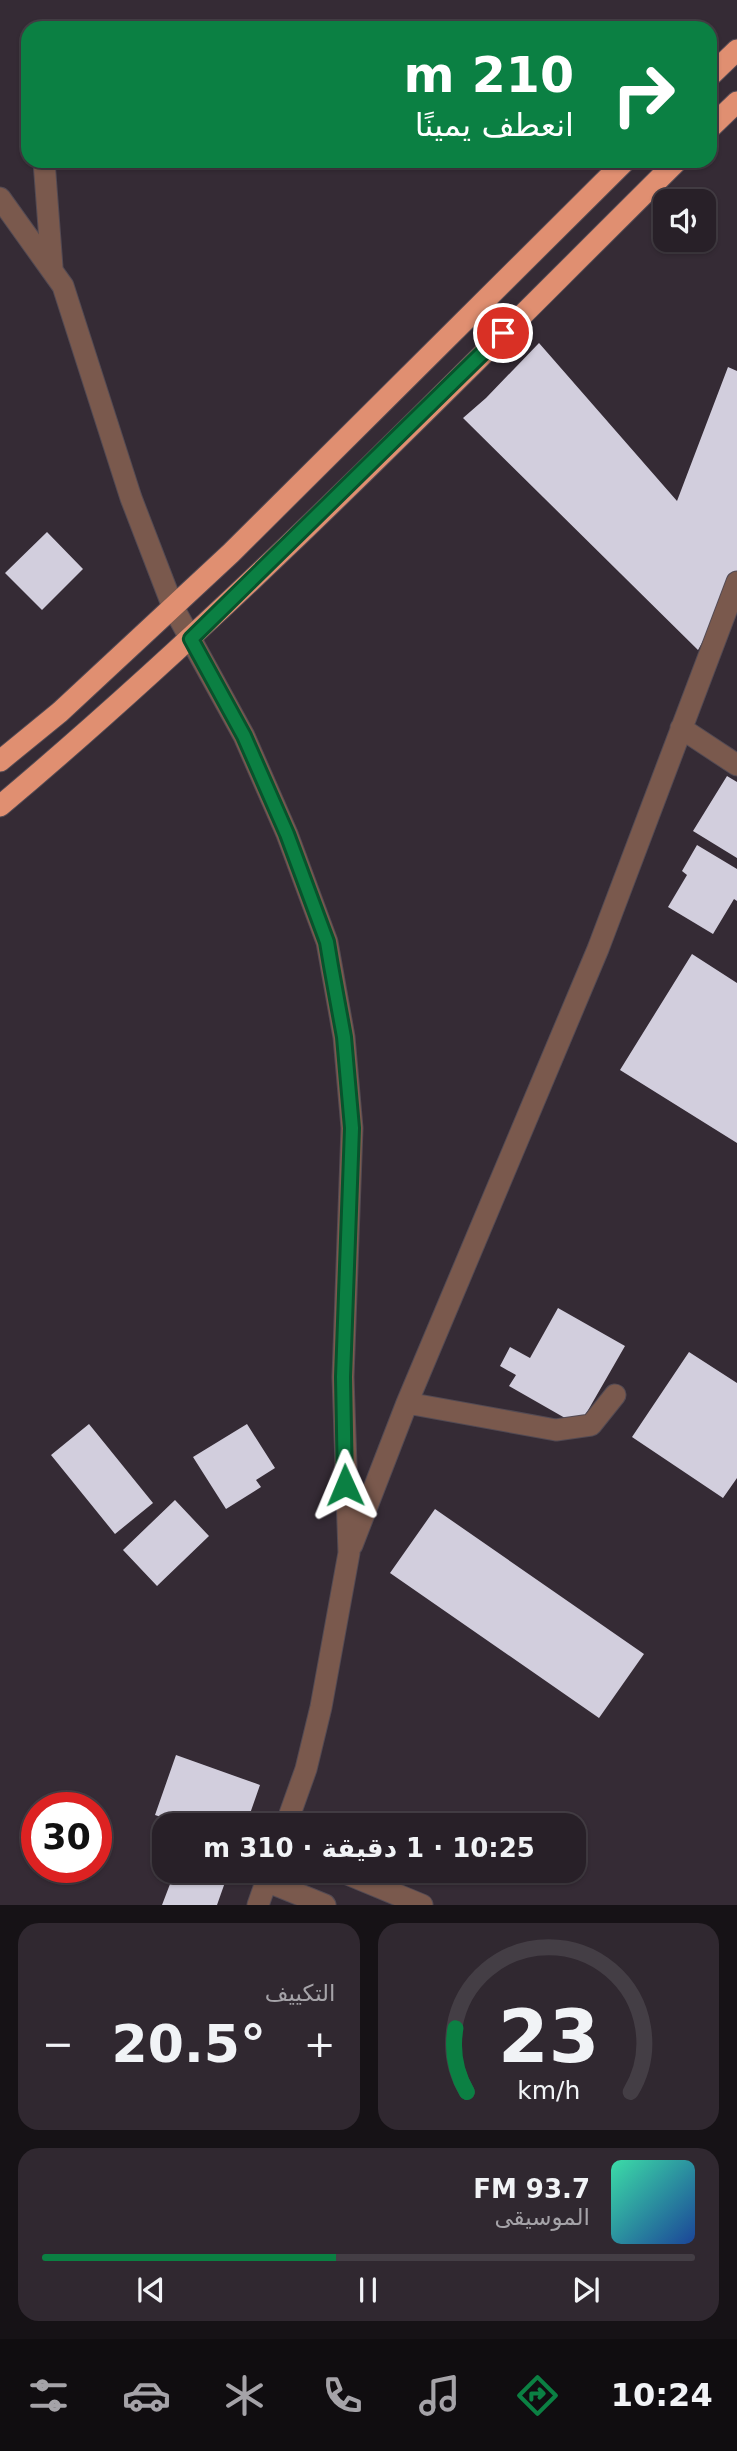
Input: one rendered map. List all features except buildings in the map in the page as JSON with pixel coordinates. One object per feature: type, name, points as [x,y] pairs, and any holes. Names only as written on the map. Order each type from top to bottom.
[{"type":"highway","points":[[717,69],[737,50]]},
{"type":"highway","points":[[717,121],[737,102]]},
{"type":"highway","points":[[0,761],[60,712],[173,607],[618,168]]},
{"type":"highway","points":[[0,806],[191,639],[670,168]]},
{"type":"street","points":[[45,168],[52,269]]},
{"type":"street","points":[[0,198],[63,286],[131,498],[173,607],[244,736],[287,834],[327,942],[344,1037],[352,1128],[343,1377],[349,1553]]},
{"type":"street","points":[[290,1813],[306,1769],[321,1707],[349,1553],[407,1403],[598,949],[681,728],[735,595]]},
{"type":"street","points":[[681,728],[737,765]]},
{"type":"street","points":[[407,1403],[556,1430],[592,1424],[615,1395]]},
{"type":"street","points":[[258,1905],[266,1883]]},
{"type":"street","points":[[282,1883],[325,1905]]},
{"type":"street","points":[[369,1883],[422,1905]]},
{"type":"route","points":[[345,1485],[343,1377],[349,1271],[352,1128],[344,1037],[327,942],[287,834],[244,736],[191,639],[503,333]]}]
